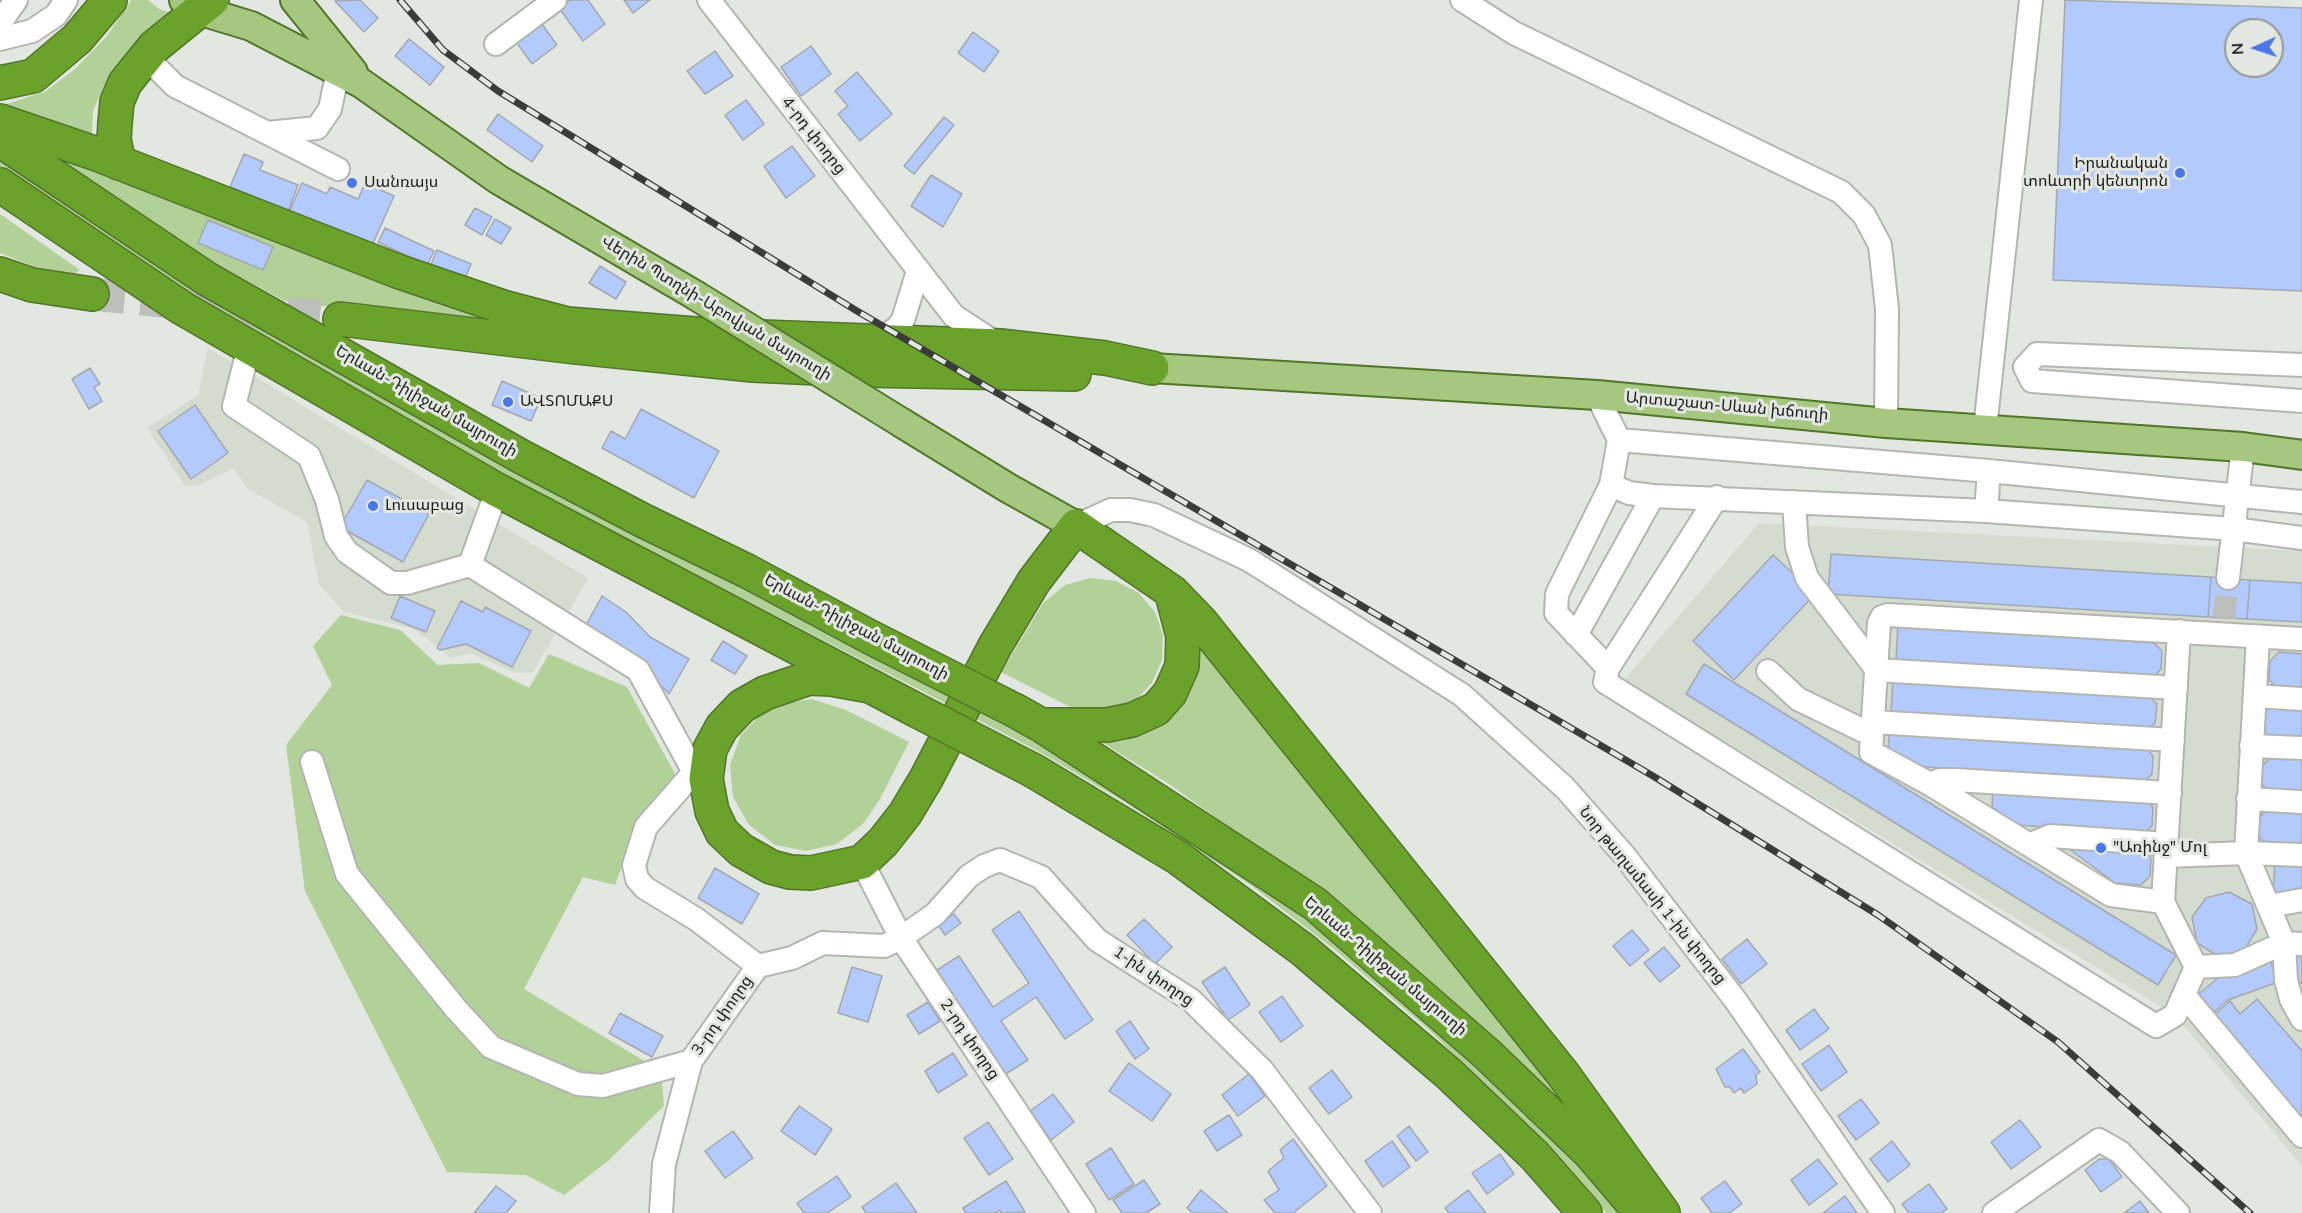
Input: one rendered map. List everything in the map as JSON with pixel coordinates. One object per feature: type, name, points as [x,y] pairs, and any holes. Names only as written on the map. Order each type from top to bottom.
[{"type":"highway","points":[[0,83],[33,76],[77,39],[110,0]]},
{"type":"highway","points":[[119,163],[114,140],[117,102],[125,83],[145,56],[198,3]]},
{"type":"highway","points":[[0,121],[119,163],[400,272],[506,308],[567,324],[708,335],[1000,346],[1105,358],[1152,368]]},
{"type":"highway","name":"Երևան-Դիլիջան մայրուղի","points":[[0,140],[218,285],[522,457],[642,520],[747,570],[870,637],[1028,718],[1315,904],[1487,1054],[1590,1153],[1641,1213]]},
{"type":"highway","points":[[0,185],[182,308],[497,490],[1034,771],[1178,857],[1302,949],[1448,1073],[1535,1156],[1585,1213]]},
{"type":"highway","points":[[0,274],[32,285],[92,294]]},
{"type":"highway","points":[[340,319],[575,347],[753,365],[864,370],[1092,374],[1152,368]]},
{"type":"highway","points":[[870,686],[831,679],[809,678],[765,693],[742,706],[722,727],[710,749],[700,776],[722,832],[755,860],[790,872],[811,873],[862,862],[882,843],[905,814],[995,646],[1034,581],[1076,526],[1172,592],[1209,632],[1556,1064],[1664,1213]]},
{"type":"highway","points":[[1028,718],[1107,725],[1132,720],[1156,708],[1170,693],[1182,666],[1183,636],[1172,592]]},
{"type":"main road","name":"Վերին Պտղնի-Աբովյան մայրուղի","points":[[294,0],[350,77]]},
{"type":"main road","name":"Վերին Պտղնի-Աբովյան մայրուղի","points":[[198,3],[251,26],[350,77],[499,180],[1076,526]]},
{"type":"main road","name":"Արտաշատ-Սևան խճուղի","points":[[1152,368],[1597,395],[1887,423],[2243,447],[2302,455]]},
{"type":"street","points":[[0,23],[16,0]]},
{"type":"street","points":[[0,39],[32,32],[56,15],[66,0]]},
{"type":"street","points":[[496,44],[555,0]]},
{"type":"street","name":"4-րդ փողոց","points":[[709,0],[954,316],[1000,346]]},
{"type":"street","points":[[1462,0],[1514,33],[1841,192],[1864,216],[1880,245],[1887,309],[1887,423]]},
{"type":"street","points":[[1985,429],[2031,0]]},
{"type":"street","points":[[145,56],[176,86],[338,169],[317,128]]},
{"type":"street","points":[[267,133],[317,128],[350,77]]},
{"type":"street","points":[[876,341],[897,328],[903,320],[918,271]]},
{"type":"street","points":[[249,346],[234,406],[309,456],[327,500],[336,536],[347,552],[391,583],[407,583],[470,566],[638,670],[700,776],[646,827],[634,865],[637,879],[645,888],[696,919],[758,966]]},
{"type":"street","points":[[2302,365],[2037,354],[2025,367],[2032,381],[2302,401]]},
{"type":"street","points":[[1597,395],[1619,440],[1611,485],[1557,594],[1556,613],[1608,668]]},
{"type":"street","points":[[1619,440],[1989,471],[2302,501]]},
{"type":"street","points":[[2228,578],[2243,447]]},
{"type":"street","points":[[1986,511],[1989,471]]},
{"type":"street","points":[[1611,485],[1629,493],[1653,496],[1717,497],[1986,511],[2234,529],[2302,538]]},
{"type":"street","points":[[470,566],[497,490]]},
{"type":"street","points":[[1576,635],[1653,496]]},
{"type":"street","points":[[1717,497],[1608,668],[1605,682],[1625,697],[2156,1026],[2175,1016],[2196,967]]},
{"type":"street","points":[[1794,502],[1797,547],[1807,578],[1877,670],[2176,688]]},
{"type":"street","name":"Նոր թաղամասի 1-ին փողոց","points":[[1076,526],[1111,510],[1130,510],[1154,515],[1249,560],[1462,695],[1565,788],[1624,855],[1736,1001],[1883,1213]]},
{"type":"street","points":[[2163,902],[2111,895],[1930,784],[1874,755],[1870,749],[1879,623],[1882,617],[1888,615],[2179,631],[2223,626],[2258,637],[2302,639]]},
{"type":"street","points":[[2179,631],[2163,902],[2196,967]]},
{"type":"street","points":[[2258,637],[2246,853],[2269,906],[2293,944],[2286,980],[2302,1019]]},
{"type":"street","points":[[1768,671],[1798,699],[1872,728],[2173,740]]},
{"type":"street","points":[[2255,696],[2302,699]]},
{"type":"street","points":[[2251,746],[2302,748]]},
{"type":"street","points":[[312,762],[347,874],[456,1009],[491,1047],[579,1084],[603,1086],[691,1061]]},
{"type":"street","points":[[1930,784],[1940,780],[1954,780],[2169,793]]},
{"type":"street","points":[[2248,799],[2302,802]]},
{"type":"street","points":[[2029,845],[2050,836],[2166,850],[2302,855]]},
{"type":"street","name":"1-ին փողոց","points":[[901,938],[935,914],[969,876],[984,866],[1000,860],[1041,877],[1097,940],[1191,1000],[1262,1070],[1370,1213]]},
{"type":"street","name":"2-րդ փողոց","points":[[862,862],[901,938],[1084,1213]]},
{"type":"street","points":[[2269,906],[2302,900]]},
{"type":"street","name":"3-րդ փողոց","points":[[661,1213],[664,1164],[691,1061],[758,966],[792,958],[822,943],[884,946],[901,938]]},
{"type":"street","points":[[2196,967],[2235,964],[2293,944]]},
{"type":"street","points":[[2184,995],[2302,1136]]},
{"type":"street","points":[[1994,1213],[2099,1140],[2120,1152],[2178,1213]]},
{"type":"shaded area","name":"Լուսաբաց","points":[[208,348],[588,578],[533,672],[516,673],[470,653],[451,658],[414,629],[344,612],[319,584],[307,522],[248,489],[233,468],[201,485],[185,486],[147,428],[198,395]]},
{"type":"shaded area","name":"\"Առինջ\" Մոլ","points":[[1759,523],[2302,551],[2302,1166],[2175,1015],[1624,680]]},
{"type":"green space","points":[[131,0],[148,0],[159,9],[174,14],[150,27],[107,81],[93,110],[92,133],[95,144],[4,105],[46,91],[75,69],[107,36]]},
{"type":"green space","points":[[34,142],[544,332],[470,325],[285,301],[211,261]]},
{"type":"green space","points":[[0,157],[1045,739],[1263,878],[1535,1112],[1623,1213],[1606,1213],[1563,1162],[1429,1030],[1335,950],[1252,886],[1125,802],[1036,750],[417,430],[306,367],[0,175]]},
{"type":"green space","points":[[0,214],[80,270],[66,279],[0,253]]},
{"type":"green space","points":[[1090,578],[1116,581],[1139,593],[1155,612],[1163,635],[1162,660],[1152,683],[1135,701],[1113,711],[1076,710],[1001,672],[1044,602],[1065,585]]},
{"type":"green space","points":[[341,615],[400,630],[438,665],[479,663],[529,688],[549,654],[627,687],[678,779],[638,821],[615,885],[583,877],[524,989],[661,1071],[664,1106],[608,1161],[564,1195],[526,1175],[447,1172],[305,891],[286,745],[332,685],[313,646]]},
{"type":"green space","points":[[1190,632],[1596,1137],[1318,891],[1169,784],[1103,743],[1125,740],[1142,732]]},
{"type":"green space","points":[[812,699],[846,710],[909,742],[880,799],[863,824],[837,844],[806,851],[775,845],[749,825],[733,797],[730,765],[741,735],[764,711],[779,704]]},
{"type":"building","points":[[360,0],[378,18],[364,32],[335,1]]},
{"type":"building","points":[[570,0],[588,0],[605,24],[583,41],[559,8]]},
{"type":"building","points":[[624,0],[650,0],[633,13]]},
{"type":"building","name":"Իրանական տոևտրի կենտրոն","points":[[2065,0],[2302,8],[2302,291],[2053,280]]},
{"type":"building","points":[[539,20],[557,45],[532,64],[514,39]]},
{"type":"building","points":[[973,32],[999,51],[984,72],[958,53]]},
{"type":"building","points":[[409,39],[444,67],[430,85],[395,56]]},
{"type":"building","points":[[811,46],[831,74],[801,96],[781,67]]},
{"type":"building","points":[[715,51],[733,76],[705,94],[687,71]]},
{"type":"building","points":[[857,72],[892,114],[860,141],[838,114],[848,106],[835,91]]},
{"type":"building","points":[[746,100],[764,124],[743,140],[725,115]]},
{"type":"building","points":[[498,114],[543,146],[532,162],[487,130]]},
{"type":"building","points":[[944,117],[954,125],[914,174],[904,166]]},
{"type":"building","points":[[792,146],[815,176],[786,198],[764,166]]},
{"type":"building","points":[[244,154],[263,162],[260,170],[298,185],[288,211],[230,187]]},
{"type":"building","points":[[931,175],[962,194],[943,227],[911,206]]},
{"type":"building","points":[[302,183],[327,194],[330,187],[358,199],[365,183],[394,196],[371,248],[289,212]]},
{"type":"building","points":[[475,208],[492,217],[482,235],[465,225]]},
{"type":"building","points":[[495,219],[511,228],[501,244],[486,235]]},
{"type":"building","points":[[208,220],[273,247],[263,270],[198,243]]},
{"type":"building","points":[[385,228],[434,251],[427,265],[378,242]]},
{"type":"building","points":[[437,250],[471,264],[463,283],[429,269]]},
{"type":"building","points":[[600,266],[626,282],[616,299],[589,283]]},
{"type":"building","points":[[90,368],[100,384],[94,387],[102,401],[89,409],[72,379]]},
{"type":"building","points":[[502,381],[541,398],[531,421],[492,405]]},
{"type":"building","points":[[195,405],[228,453],[191,479],[158,431]]},
{"type":"building","points":[[641,409],[719,451],[694,498],[602,448],[611,431],[625,439]]},
{"type":"building","points":[[367,480],[429,514],[403,562],[340,527]]},
{"type":"building","points":[[1831,554],[2211,577],[2208,617],[1828,594]]},
{"type":"building","points":[[1773,555],[1815,594],[1734,680],[1693,641]]},
{"type":"building","points":[[2211,577],[2250,580],[2247,619],[2208,617]]},
{"type":"building","points":[[2250,580],[2302,583],[2302,622],[2247,619]]},
{"type":"building","points":[[400,596],[435,611],[426,632],[391,618]]},
{"type":"building","points":[[602,596],[626,612],[650,637],[689,659],[669,694],[648,672],[586,625]]},
{"type":"building","points":[[461,601],[483,612],[485,607],[531,631],[512,667],[466,644],[440,650],[437,648]]},
{"type":"building","points":[[1898,624],[2154,643],[2162,651],[2161,669],[2152,679],[1896,660]]},
{"type":"building","points":[[723,641],[747,656],[735,674],[711,660]]},
{"type":"building","points":[[2279,652],[2302,654],[2302,689],[2277,688],[2269,680],[2270,661]]},
{"type":"building","points":[[1704,664],[2176,955],[2158,985],[1686,694]]},
{"type":"building","points":[[1893,677],[2149,696],[2157,704],[2155,723],[2147,731],[1891,713]]},
{"type":"building","points":[[2274,703],[2302,705],[2302,741],[2272,739],[2264,731],[2265,712]]},
{"type":"building","points":[[1890,728],[2145,747],[2153,756],[2152,774],[2143,783],[1914,766],[1888,749]]},
{"type":"building","points":[[2271,757],[2302,758],[2302,794],[2270,793],[2262,784],[2262,766]]},
{"type":"building","points":[[1993,787],[2145,799],[2153,807],[2152,826],[2143,834],[2018,825],[1992,807]]},
{"type":"building","points":[[2267,809],[2302,810],[2302,846],[2266,844],[2258,836],[2259,818]]},
{"type":"building","points":[[2061,843],[2143,849],[2151,858],[2150,876],[2141,885],[2115,883]]},
{"type":"building","points":[[2275,860],[2302,862],[2302,897],[2273,895]]},
{"type":"building","points":[[715,868],[759,894],[742,924],[698,898]]},
{"type":"building","points":[[2229,892],[2252,904],[2257,929],[2243,952],[2218,956],[2197,943],[2192,917],[2206,898]]},
{"type":"building","points":[[1019,911],[1093,1020],[1065,1039],[1036,997],[1001,1021],[1028,1060],[1004,1075],[934,972],[959,956],[993,1007],[1029,983],[992,930]]},
{"type":"building","points":[[954,914],[961,923],[945,935],[938,925]]},
{"type":"building","points":[[1144,919],[1172,947],[1155,964],[1127,935]]},
{"type":"building","points":[[1632,930],[1649,950],[1630,966],[1613,946]]},
{"type":"building","points":[[1747,939],[1767,964],[1741,984],[1722,959]]},
{"type":"building","points":[[1664,947],[1680,966],[1660,982],[1644,963]]},
{"type":"building","points":[[2295,956],[2302,957],[2302,983],[2292,982]]},
{"type":"building","points":[[2270,960],[2278,982],[2228,1000],[2209,1016],[2195,997],[2218,978]]},
{"type":"building","points":[[852,967],[882,976],[868,1022],[838,1013]]},
{"type":"building","points":[[1225,967],[1250,1005],[1228,1020],[1202,982]]},
{"type":"building","points":[[1282,996],[1303,1026],[1281,1042],[1259,1012]]},
{"type":"building","points":[[2257,999],[2302,1051],[2302,1130],[2208,1020],[2230,1001],[2240,1014]]},
{"type":"building","points":[[928,1002],[940,1021],[919,1034],[907,1015]]},
{"type":"building","points":[[1814,1009],[1829,1029],[1800,1050],[1786,1030]]},
{"type":"building","points":[[620,1013],[663,1036],[652,1057],[609,1033]]},
{"type":"building","points":[[1130,1021],[1149,1049],[1135,1059],[1116,1031]]},
{"type":"building","points":[[1829,1045],[1847,1072],[1821,1091],[1802,1064]]},
{"type":"building","points":[[1743,1049],[1760,1072],[1756,1075],[1757,1084],[1744,1093],[1741,1088],[1734,1093],[1730,1087],[1725,1087],[1716,1069]]},
{"type":"building","points":[[953,1053],[967,1075],[938,1093],[925,1071]]},
{"type":"building","points":[[1129,1063],[1171,1094],[1152,1121],[1109,1091]]},
{"type":"building","points":[[1332,1070],[1352,1097],[1329,1114],[1309,1088]]},
{"type":"building","points":[[1249,1074],[1265,1096],[1238,1116],[1222,1095]]},
{"type":"building","points":[[1053,1094],[1074,1122],[1051,1140],[1030,1111]]},
{"type":"building","points":[[1861,1099],[1879,1123],[1856,1140],[1838,1116]]},
{"type":"building","points":[[799,1106],[832,1129],[815,1155],[781,1131]]},
{"type":"building","points":[[1229,1115],[1242,1135],[1217,1151],[1204,1131]]},
{"type":"building","points":[[2020,1120],[2041,1147],[2011,1169],[1991,1142]]},
{"type":"building","points":[[988,1122],[1013,1159],[989,1175],[964,1138]]},
{"type":"building","points":[[1409,1126],[1428,1152],[1416,1161],[1397,1136]]},
{"type":"building","points":[[733,1131],[753,1158],[725,1178],[705,1151]]},
{"type":"building","points":[[1293,1139],[1327,1186],[1293,1213],[1275,1213],[1264,1200],[1279,1190],[1268,1171],[1284,1158],[1280,1150]]},
{"type":"building","points":[[1392,1141],[1410,1167],[1383,1187],[1365,1161]]},
{"type":"building","points":[[1892,1141],[1910,1165],[1888,1182],[1870,1159]]},
{"type":"building","points":[[1111,1148],[1134,1184],[1109,1200],[1086,1164]]},
{"type":"building","points":[[1500,1154],[1514,1174],[1487,1194],[1472,1173]]},
{"type":"building","points":[[1818,1159],[1837,1184],[1809,1205],[1791,1180]]},
{"type":"building","points":[[2099,1159],[2109,1159],[2122,1177],[2101,1192],[2085,1170]]},
{"type":"building","points":[[837,1176],[851,1197],[827,1213],[804,1213],[797,1203]]},
{"type":"building","points":[[1144,1180],[1160,1204],[1146,1213],[1122,1213],[1113,1200]]},
{"type":"building","points":[[1006,1181],[1025,1212],[1001,1213],[1000,1210],[995,1213],[966,1213],[963,1208]]},
{"type":"building","points":[[1725,1181],[1742,1204],[1729,1213],[1712,1213],[1701,1198]]},
{"type":"building","points":[[896,1183],[917,1213],[866,1213],[862,1207]]},
{"type":"building","points":[[1929,1184],[1947,1209],[1941,1213],[1909,1213],[1902,1204]]},
{"type":"building","points":[[496,1186],[516,1201],[506,1213],[474,1213]]},
{"type":"building","points":[[1201,1190],[1228,1213],[1193,1213],[1187,1208]]},
{"type":"building","points":[[1468,1190],[1486,1213],[1449,1213],[1445,1208]]},
{"type":"building","points":[[1845,1196],[1857,1213],[1823,1213]]},
{"type":"building","points":[[2140,1201],[2149,1213],[2124,1213]]},
{"type":"tunnel","points":[[92,294],[340,319]]},
{"type":"tunnel","points":[[2224,618],[2228,578]]},
{"type":"railway","points":[[400,0],[443,50],[498,91],[857,311],[1653,776],[1878,915],[2058,1042],[2250,1213]]},
{"type":"place","name":"Իրանական տոևտրի կենտրոն","points":[[2180,173]]},
{"type":"place","name":"Սանռայս","points":[[352,183]]},
{"type":"place","name":"ԱՎՏՈՄԱՔՍ","points":[[508,402]]},
{"type":"place","name":"Լուսաբաց","points":[[373,506]]},
{"type":"place","name":"\"Առինջ\" Մոլ","points":[[2101,848]]}]
